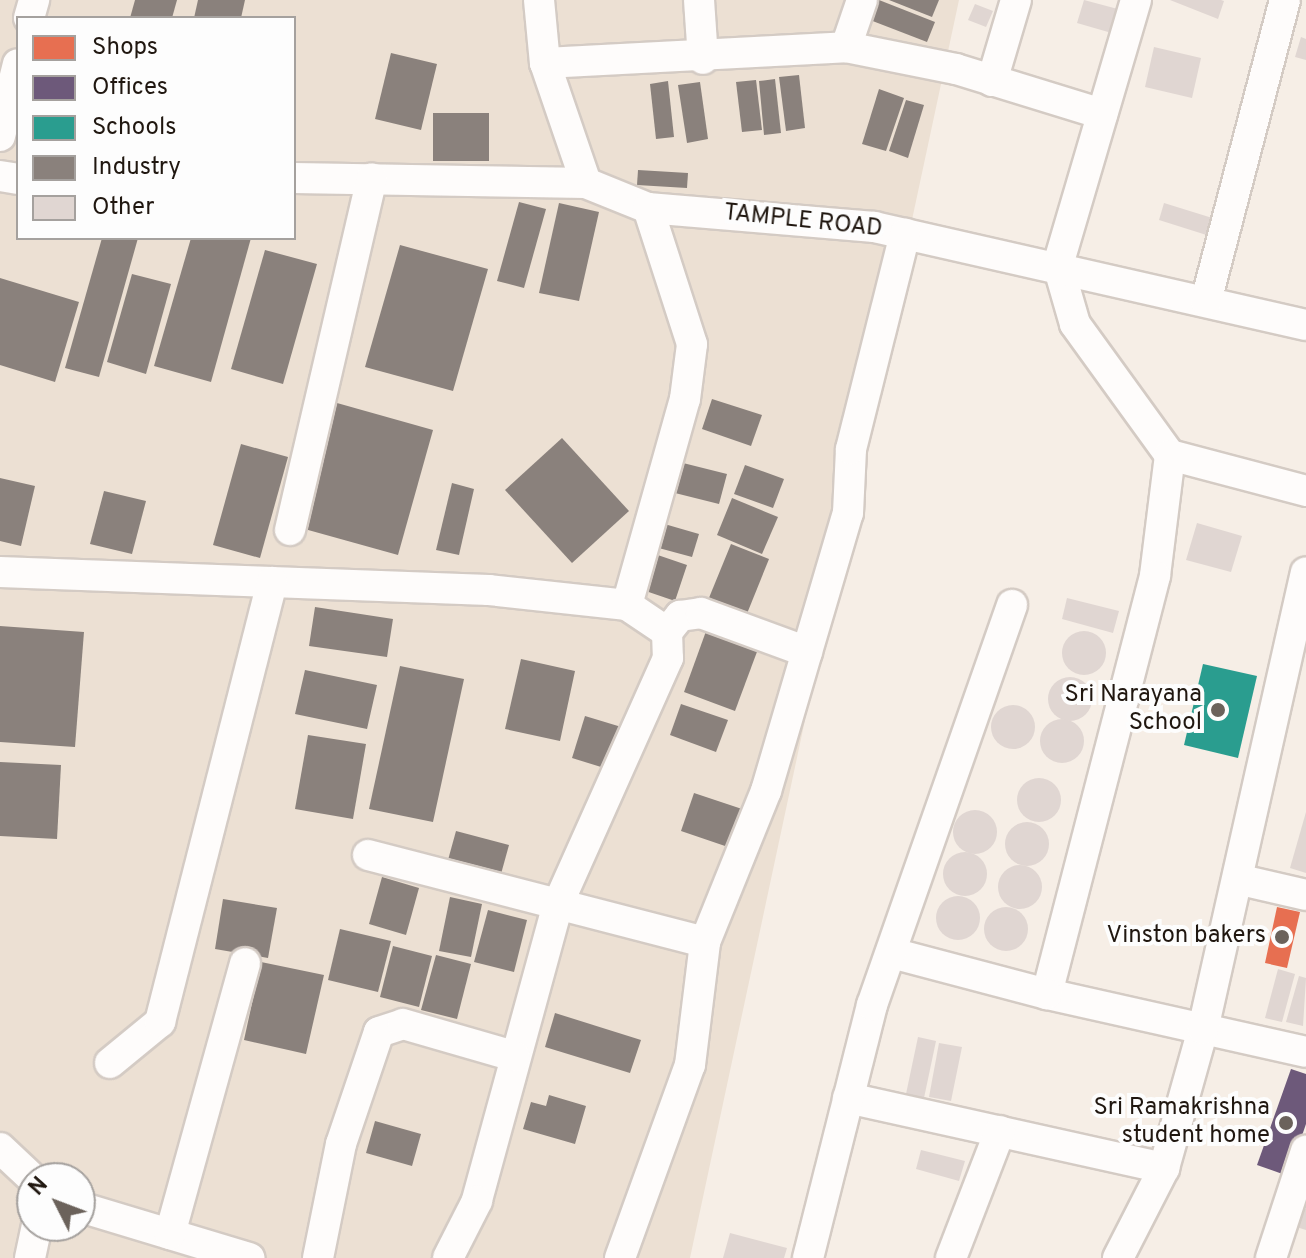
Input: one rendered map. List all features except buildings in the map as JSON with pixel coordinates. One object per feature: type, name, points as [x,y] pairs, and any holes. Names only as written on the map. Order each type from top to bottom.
[{"type":"street","points":[[699,0],[703,59]]},
{"type":"street","points":[[846,47],[862,0]]},
{"type":"street","points":[[992,81],[1016,0]]},
{"type":"street","points":[[1136,0],[1058,265],[1075,324],[1170,455],[1306,491]]},
{"type":"street","points":[[1206,301],[1285,0]]},
{"type":"street","points":[[530,4],[545,63],[586,183]]},
{"type":"street","points":[[545,63],[703,59],[846,47],[992,81],[1102,114]]},
{"type":"street","points":[[0,136],[16,72]]},
{"type":"street","name":"TAMPLE ROAD","points":[[296,178],[586,183],[648,208],[905,234],[1058,265],[1306,325]]},
{"type":"street","points":[[290,530],[372,178]]},
{"type":"street","points":[[627,605],[685,399],[692,344],[648,208]]},
{"type":"street","points":[[620,1258],[690,1065],[705,942],[766,791],[848,513],[851,449],[905,234]]},
{"type":"street","points":[[1047,994],[1155,576],[1170,455]]},
{"type":"street","points":[[0,572],[489,590],[627,605],[667,632]]},
{"type":"street","points":[[1118,1258],[1164,1168],[1203,1029],[1241,880],[1306,572]]},
{"type":"street","points":[[110,1063],[160,1022],[272,582]]},
{"type":"street","points":[[808,1258],[848,1098],[892,953],[1012,605]]},
{"type":"street","points":[[448,1258],[477,1201],[514,1056],[558,904],[668,658],[667,632],[680,616],[701,613],[807,652]]},
{"type":"street","points":[[368,855],[705,942]]},
{"type":"street","points":[[1241,880],[1306,895]]},
{"type":"street","points":[[892,953],[1047,994],[1306,1052]]},
{"type":"street","points":[[170,1234],[245,963]]},
{"type":"street","points":[[318,1258],[341,1144],[379,1032],[403,1024],[514,1056]]},
{"type":"street","points":[[848,1098],[1164,1168]]},
{"type":"street","points":[[951,1258],[1000,1131]]},
{"type":"street","points":[[0,1148],[16,1163]]},
{"type":"street","points":[[1271,1258],[1306,1151]]},
{"type":"street","points":[[96,1212],[249,1258]]},
{"type":"shaded area","points":[[0,0],[959,0],[690,1258],[0,1258]]},
{"type":"place","name":"Sri Narayana School","points":[[1218,710]]},
{"type":"place","name":"Vinston bakers","points":[[1282,937]]},
{"type":"place","name":"Sri Ramakrishna student home","points":[[1286,1123]]}]
